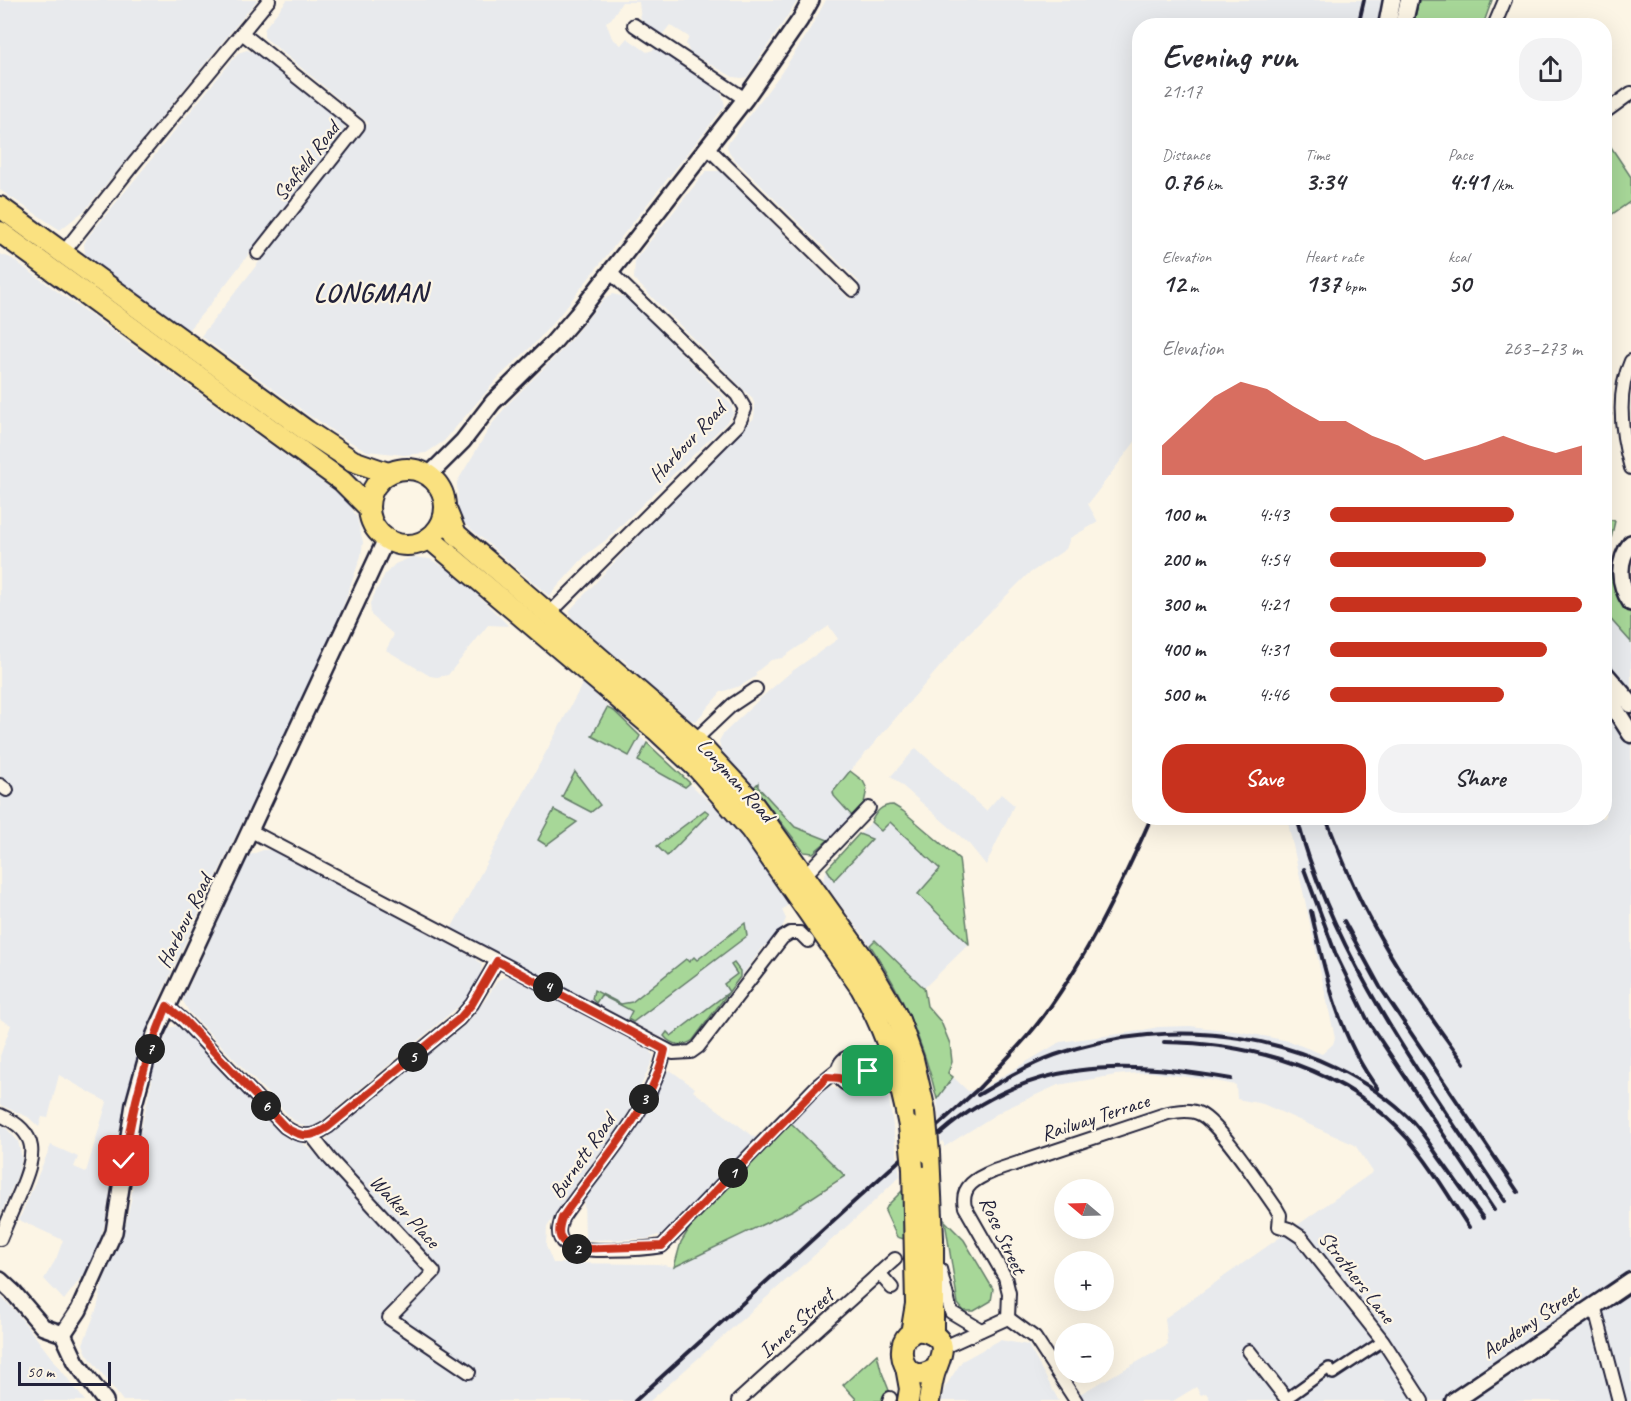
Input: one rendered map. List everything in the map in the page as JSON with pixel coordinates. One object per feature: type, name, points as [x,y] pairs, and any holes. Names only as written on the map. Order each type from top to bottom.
[{"type":"highway","points":[[0,207],[334,449],[353,461],[388,473]]},
{"type":"highway","points":[[0,231],[342,482],[368,507]]},
{"type":"highway","points":[[409,468],[420,470],[429,476],[441,489],[445,507],[438,529],[429,538],[408,545],[396,544],[377,531],[370,520],[368,507],[373,487],[388,473],[409,468]]},
{"type":"highway","name":"Longman Road","points":[[445,507],[456,534],[695,740],[748,797],[866,962],[899,1020],[913,1059],[925,1111],[938,1342]]},
{"type":"highway","name":"Longman Road","points":[[429,538],[655,729],[698,769],[736,811],[861,988],[876,1013],[896,1067],[909,1126],[913,1168],[916,1304],[911,1334]]},
{"type":"highway","points":[[896,1400],[910,1389],[906,1367],[901,1356],[903,1343],[911,1334],[922,1332],[938,1342],[942,1355],[936,1368],[929,1401]]},
{"type":"highway","points":[[906,1367],[918,1373],[936,1368]]},
{"type":"main road","points":[[1389,18],[1392,0]]},
{"type":"main road","points":[[1405,18],[1409,0]]},
{"type":"main road","points":[[1612,682],[1631,704]]},
{"type":"main road","points":[[1612,704],[1631,734]]},
{"type":"main road","name":"Academy Street","points":[[1454,1401],[1631,1281]]},
{"type":"street","points":[[63,253],[269,0]]},
{"type":"street","points":[[429,476],[463,441],[493,402],[552,344],[610,273],[745,99],[800,20],[811,0]]},
{"type":"street","points":[[1497,18],[1505,0]]},
{"type":"street","points":[[634,25],[745,99]]},
{"type":"street","name":"Seafield Road","points":[[242,33],[358,126],[258,252]]},
{"type":"street","points":[[1612,107],[1631,93]]},
{"type":"street","points":[[708,148],[853,290]]},
{"type":"street","points":[[0,231],[8,225],[20,222]]},
{"type":"street","name":"Harbour Road","points":[[549,614],[738,425],[745,410],[736,395],[610,273]]},
{"type":"street","points":[[1631,360],[1622,393],[1622,422],[1631,468]]},
{"type":"street","name":"Harbour Road","points":[[63,1334],[80,1310],[114,1232],[134,1104],[145,1064],[167,1006],[386,539]]},
{"type":"street","points":[[1631,543],[1622,558],[1620,567],[1622,584],[1631,603]]},
{"type":"street","name":"Longman Road","points":[[695,740],[732,705],[756,689]]},
{"type":"street","points":[[805,875],[869,808]]},
{"type":"street","points":[[251,831],[665,1050],[683,1053],[691,1052],[698,1047],[782,938],[790,933],[800,933],[808,941]]},
{"type":"street","points":[[167,1006],[184,1020],[285,1127],[295,1133],[312,1136],[328,1127],[459,1019],[472,1004],[497,961]]},
{"type":"street","name":"Burnett Road","points":[[665,1050],[661,1065],[626,1130],[562,1218],[559,1235],[565,1244],[575,1249],[662,1246],[835,1075]]},
{"type":"street","name":"Railway Terrace","points":[[983,1175],[1180,1111],[1199,1113],[1216,1127]]},
{"type":"street","points":[[0,1115],[22,1128],[32,1144],[31,1164],[0,1239]]},
{"type":"street","name":"Strothers Lane","points":[[1216,1127],[1276,1208],[1280,1215],[1279,1226],[1301,1237],[1383,1341],[1422,1401]]},
{"type":"street","name":"Walker Place","points":[[312,1136],[330,1159],[434,1272],[389,1318],[469,1372]]},
{"type":"street","name":"Rose Street","points":[[983,1175],[968,1186],[963,1201],[1005,1277],[1009,1293],[1008,1318]]},
{"type":"street","points":[[933,1238],[945,1295],[951,1312],[981,1330]]},
{"type":"street","name":"Innes Street","points":[[738,1401],[895,1259]]},
{"type":"street","points":[[879,1273],[892,1288]]},
{"type":"street","points":[[0,1280],[43,1327],[63,1334],[76,1362],[105,1401]]},
{"type":"street","points":[[1594,1305],[1619,1401]]},
{"type":"street","points":[[938,1342],[981,1330],[1008,1318],[1035,1338],[1076,1401]]},
{"type":"street","points":[[1250,1351],[1287,1400],[1329,1368],[1333,1374],[1383,1341]]},
{"type":"shaded area","points":[[0,0],[257,0],[85,210],[60,230],[0,190]]},
{"type":"shaded area","points":[[287,0],[798,0],[747,77],[742,78],[733,77],[690,53],[686,44],[689,37],[670,25],[662,35],[641,20],[639,2],[622,2],[611,19],[606,22],[612,38],[621,45],[627,38],[647,52],[658,48],[719,91],[725,106],[535,343],[498,378],[444,441],[426,453],[404,455],[367,451],[338,435],[201,336],[368,123],[264,37],[267,25]]},
{"type":"shaded area","points":[[826,0],[1383,0],[1379,18],[1132,18],[1132,446],[1088,504],[1098,522],[1070,538],[1066,549],[1027,575],[967,635],[833,791],[834,796],[852,816],[816,851],[810,853],[804,852],[721,750],[719,741],[723,734],[764,695],[791,672],[838,639],[829,626],[782,658],[771,660],[755,673],[757,675],[752,679],[740,686],[721,692],[696,721],[691,720],[641,678],[623,659],[618,658],[571,617],[570,610],[754,418],[755,405],[752,398],[634,279],[635,260],[706,171],[720,171],[850,300],[859,282],[731,156],[727,147],[806,36]]},
{"type":"shaded area","points":[[247,50],[257,54],[343,121],[345,128],[208,307],[189,329],[186,329],[89,258],[85,254],[84,244],[238,53]]},
{"type":"shaded area","points":[[0,254],[11,258],[347,500],[357,518],[363,542],[361,556],[335,629],[152,1015],[129,1088],[118,1136],[105,1223],[88,1269],[64,1300],[44,1279],[56,1259],[63,1240],[19,1220],[51,1145],[78,1157],[74,1167],[86,1172],[107,1102],[59,1075],[48,1118],[42,1117],[39,1127],[28,1117],[0,1105],[0,1056],[11,1025],[0,1019]]},
{"type":"shaded area","points":[[612,294],[626,297],[729,402],[733,414],[607,539],[586,555],[548,595],[465,524],[458,512],[457,482],[492,424],[508,404],[561,351],[604,299]]},
{"type":"shaded area","points":[[412,557],[430,559],[452,572],[509,626],[488,625],[448,675],[430,676],[386,650],[394,635],[371,615],[370,603],[385,574],[395,564]]},
{"type":"shaded area","points":[[1612,609],[1631,632],[1631,1401],[1211,1401],[1206,1393],[1201,1395],[1196,1387],[1173,1401],[1067,1401],[1099,1383],[1114,1383],[1114,1375],[1168,1345],[1165,1318],[1373,1172],[1355,1145],[1263,1104],[1237,1099],[1236,1085],[1150,1072],[1058,1085],[1003,1110],[944,1147],[944,1141],[941,1142],[937,1099],[953,1077],[968,1091],[981,1089],[1060,1042],[1158,1027],[1190,1026],[1242,1032],[1289,1041],[1322,1054],[1333,1044],[1335,1038],[1289,825],[1612,825]]},
{"type":"shaded area","points":[[583,683],[721,813],[752,851],[788,905],[782,910],[786,919],[777,938],[771,945],[765,945],[696,1036],[687,1044],[672,1043],[451,929]]},
{"type":"shaded area","points":[[916,748],[986,811],[1001,794],[1014,805],[986,865],[969,844],[891,776]]},
{"type":"shaded area","points":[[888,805],[898,807],[959,859],[969,944],[924,988],[875,940],[870,945],[823,881],[827,869],[871,822],[875,813]]},
{"type":"shaded area","points":[[263,850],[271,850],[475,958],[482,965],[480,977],[465,1001],[318,1124],[308,1128],[293,1120],[189,1012],[183,1001],[245,864],[250,855]]},
{"type":"shaded area","points":[[506,976],[513,977],[651,1051],[654,1057],[630,1110],[618,1130],[578,1181],[547,1227],[546,1246],[553,1263],[658,1264],[674,1267],[793,1210],[835,1184],[845,1176],[790,1122],[818,1092],[830,1087],[858,1093],[868,1089],[876,1076],[883,1075],[889,1098],[900,1176],[863,1212],[650,1401],[123,1401],[87,1354],[83,1344],[97,1308],[103,1282],[125,1227],[131,1200],[138,1141],[152,1081],[151,1074],[169,1028],[176,1026],[183,1029],[261,1114],[288,1139],[301,1142],[313,1151],[416,1261],[424,1254],[324,1146],[328,1137],[467,1023],[498,980]]},
{"type":"shaded area","points":[[670,1070],[695,1088],[693,1091],[757,1139],[661,1237],[658,1235],[648,1239],[585,1240],[584,1198],[662,1076]]},
{"type":"shaded area","points":[[0,1125],[18,1141],[22,1158],[18,1174],[0,1216]]},
{"type":"shaded area","points":[[0,1295],[17,1313],[85,1401],[0,1401]]},
{"type":"shaded area","points":[[1000,1340],[1028,1345],[1059,1401],[941,1401],[945,1387],[962,1361]]},
{"type":"green space","points":[[1419,0],[1492,0],[1486,18],[1415,18]]},
{"type":"green space","points":[[1612,148],[1631,177],[1631,201],[1612,214]]},
{"type":"green space","points":[[1612,579],[1631,611],[1631,642],[1612,621]]},
{"type":"green space","points":[[607,708],[614,711],[640,736],[629,756],[592,736]]},
{"type":"green space","points":[[647,743],[690,783],[685,787],[638,761]]},
{"type":"green space","points":[[850,771],[863,781],[867,789],[864,803],[852,816],[833,792]]},
{"type":"green space","points":[[575,772],[600,805],[591,812],[562,797]]},
{"type":"green space","points":[[758,783],[758,787],[795,827],[828,840],[813,853],[804,852],[754,787]]},
{"type":"green space","points":[[893,805],[959,859],[969,944],[918,894],[940,869],[890,822],[881,831],[871,822],[879,810]]},
{"type":"green space","points":[[554,810],[577,822],[546,845],[538,840]]},
{"type":"green space","points":[[705,810],[709,813],[667,856],[657,846]]},
{"type":"green space","points":[[859,834],[872,839],[834,880],[827,869]]},
{"type":"green space","points":[[745,923],[747,936],[633,1022],[628,1019],[632,1011],[601,995],[596,1003],[592,999],[594,990],[621,1004],[632,1002],[686,959],[689,962],[694,957],[697,960]]},
{"type":"green space","points":[[875,940],[924,988],[927,1006],[941,1022],[950,1044],[952,1062],[948,1073],[953,1077],[937,1099],[911,1019],[870,945]]},
{"type":"green space","points":[[734,963],[740,971],[740,977],[729,992],[724,984],[737,974],[731,965]]},
{"type":"green space","points":[[729,992],[693,1040],[685,1044],[678,1044],[670,1042],[664,1036],[667,1032],[671,1036]]},
{"type":"green space","points":[[790,1122],[845,1176],[793,1210],[674,1267],[681,1242],[694,1221]]},
{"type":"green space","points":[[905,1190],[907,1240],[897,1237],[885,1211]]},
{"type":"green space","points":[[945,1221],[964,1240],[993,1289],[991,1301],[974,1311],[964,1311],[958,1304]]},
{"type":"green space","points":[[877,1354],[890,1393],[884,1401],[855,1401],[856,1399],[843,1385]]},
{"type":"railway","points":[[1360,18],[1364,0]]},
{"type":"railway","points":[[635,1401],[979,1088],[1022,1043],[1069,979],[1114,898],[1148,825]]},
{"type":"railway","points":[[1299,825],[1313,870],[1358,970],[1414,1064],[1505,1201]]},
{"type":"railway","points":[[1329,825],[1349,877],[1376,931],[1412,989],[1464,1063]]},
{"type":"railway","points":[[1304,869],[1336,955],[1369,1023],[1494,1210]]},
{"type":"railway","points":[[1311,911],[1328,981],[1343,1027],[1364,1069],[1378,1089]]},
{"type":"railway","points":[[1344,921],[1380,987],[1518,1192]]},
{"type":"railway","points":[[978,1095],[1025,1068],[1055,1055],[1100,1042],[1148,1035],[1196,1034],[1244,1039],[1290,1050],[1335,1067],[1376,1091],[1413,1122],[1483,1218]]},
{"type":"railway","points":[[1164,1042],[1231,1048],[1264,1055],[1296,1064],[1356,1094],[1383,1114],[1416,1148],[1469,1227]]},
{"type":"railway","points":[[940,1134],[973,1109],[1007,1091],[1042,1078],[1078,1070],[1153,1068],[1231,1079]]},
{"type":"district","name":"LONGMAN","points":[[371,292]]},
{"type":"route","points":[[124,1161],[134,1104],[145,1064],[167,1006],[184,1020],[285,1127],[295,1133],[312,1136],[328,1127],[459,1019],[472,1004],[497,961],[665,1050],[661,1065],[626,1130],[562,1218],[559,1235],[565,1244],[575,1249],[662,1246],[827,1077],[840,1078],[852,1086],[865,1080],[868,1071]]}]
